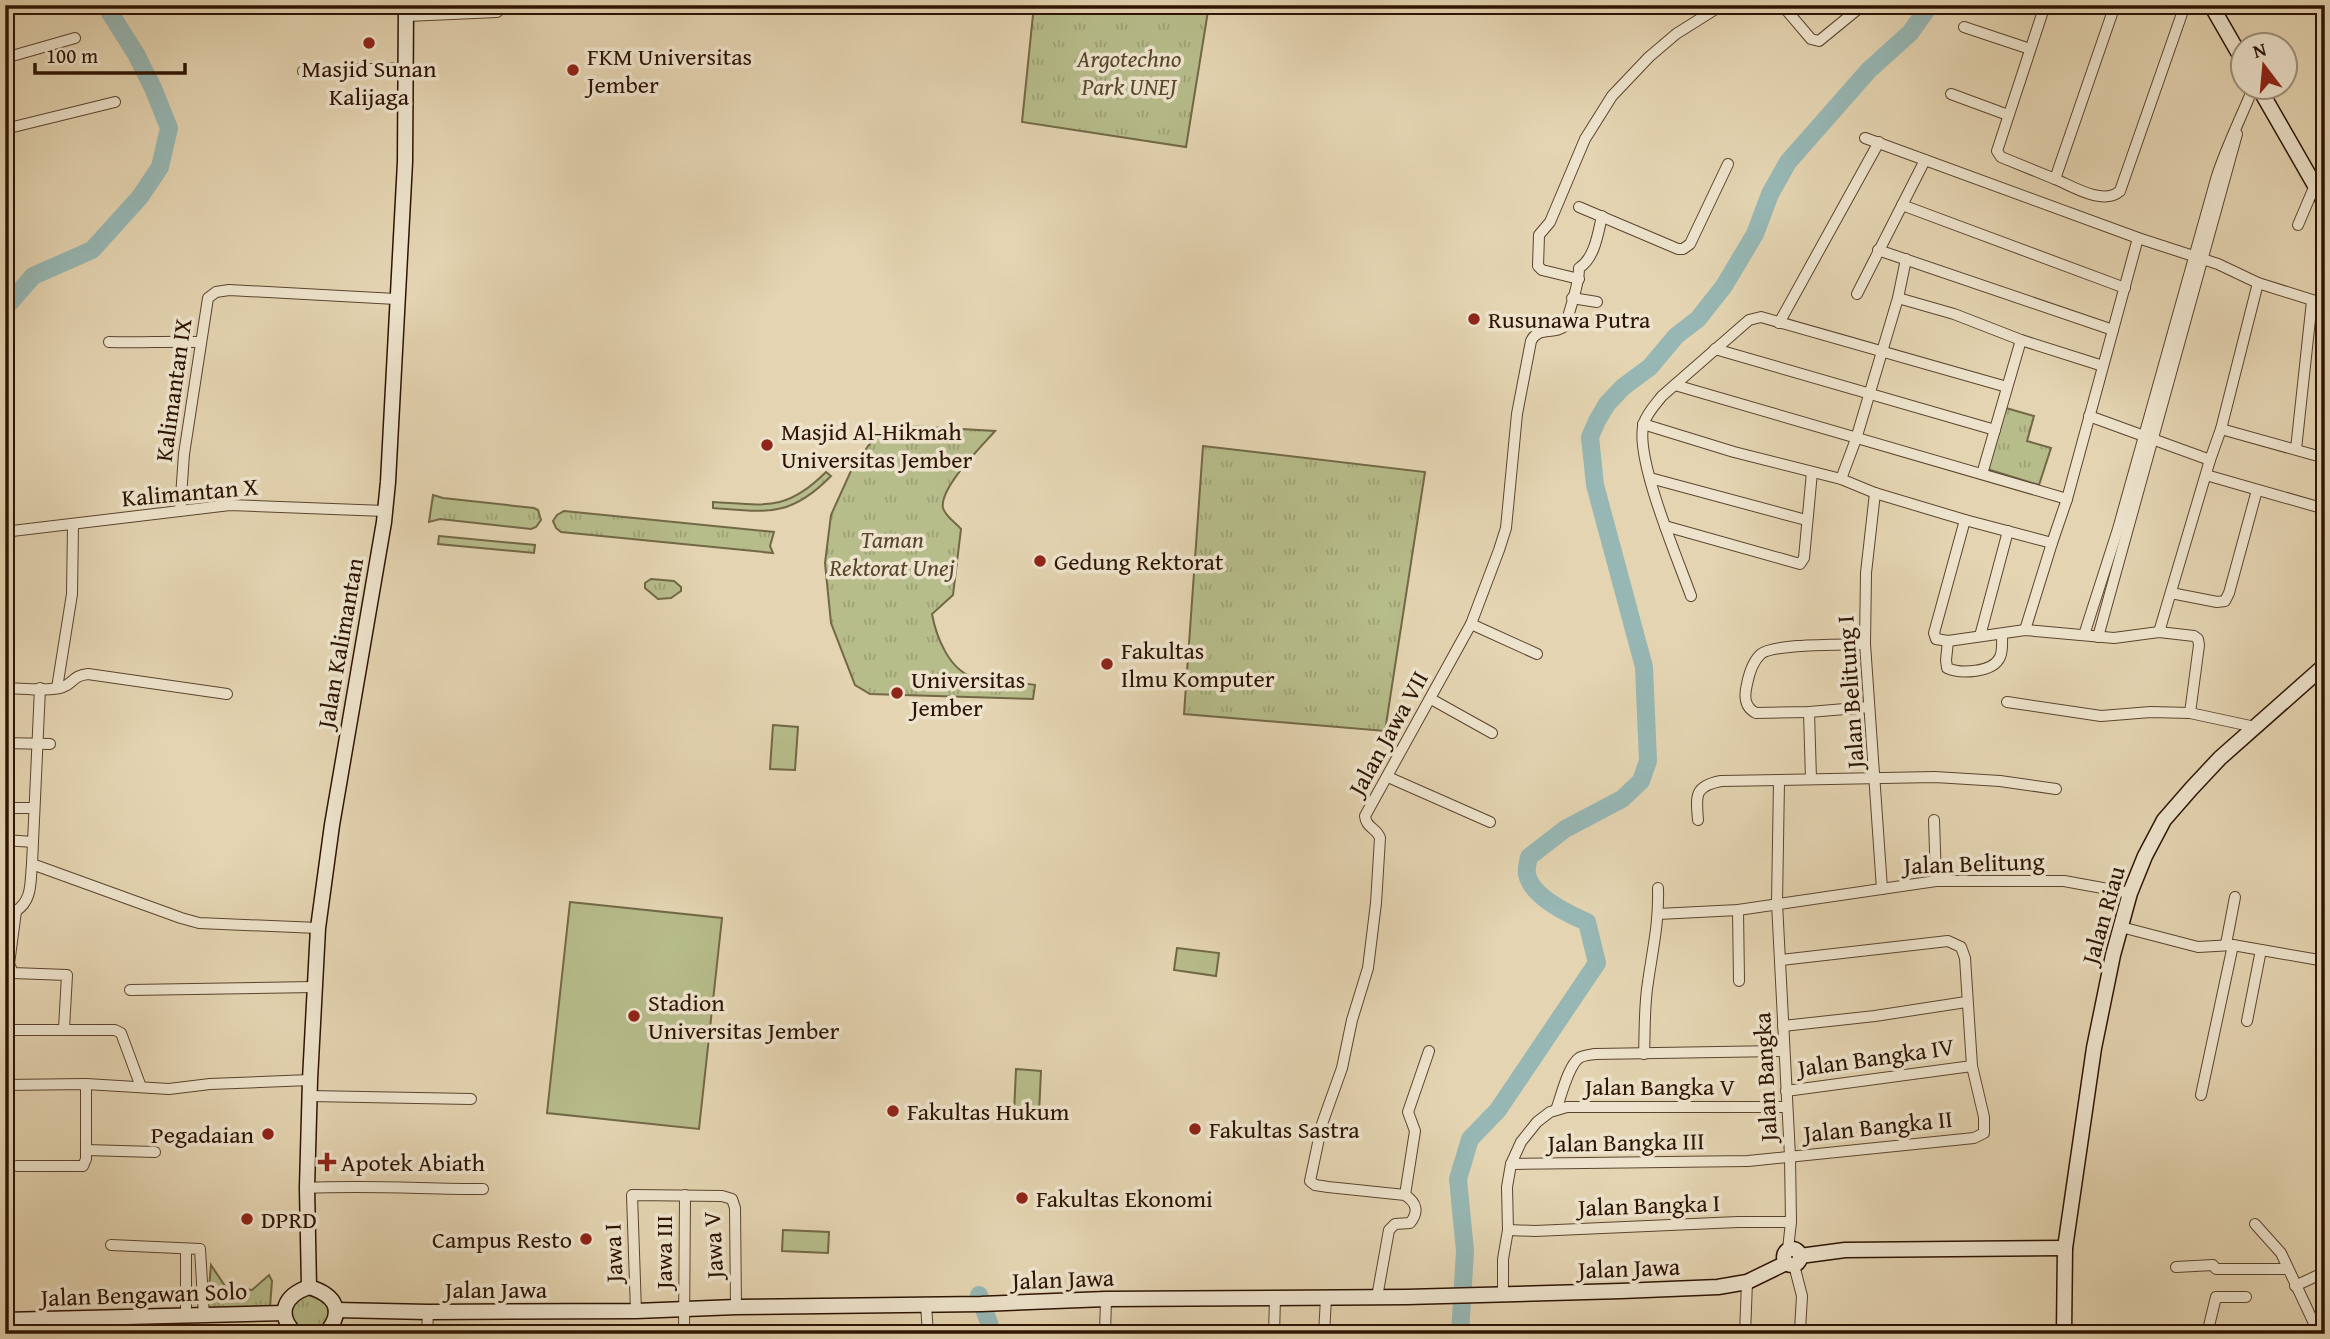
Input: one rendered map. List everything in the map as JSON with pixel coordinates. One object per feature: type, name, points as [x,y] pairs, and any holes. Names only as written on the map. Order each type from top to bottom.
[{"type":"main road","points":[[2211,5],[2228,35]]},
{"type":"main road","name":"Jalan Kalimantan","points":[[309,1287],[309,1096],[318,928],[332,825],[388,482],[405,162],[407,10]]},
{"type":"main road","points":[[2267,102],[2325,203]]},
{"type":"main road","name":"Jalan Riau","points":[[2064,1334],[2065,1248],[2094,1048],[2113,955],[2130,893],[2154,836],[2164,820],[2220,758],[2325,665]]},
{"type":"main road","name":"Jalan Jawa","points":[[336,1310],[636,1311],[1106,1299],[1432,1296],[1704,1288],[1747,1282],[1792,1258],[1845,1250],[2065,1248]]},
{"type":"main road","points":[[296,1334],[285,1319],[285,1305],[293,1295],[309,1287],[328,1294],[335,1303],[334,1321],[325,1334]]},
{"type":"main road","name":"Jalan Bengawan Solo","points":[[5,1320],[28,1327],[186,1316],[284,1313]]},
{"type":"street","points":[[407,10],[497,12],[499,5]]},
{"type":"street","points":[[1579,279],[1539,269],[1538,256],[1539,235],[1550,222],[1585,139],[1612,96],[1649,57],[1676,34],[1722,5]]},
{"type":"street","points":[[1782,5],[1815,41],[1819,41],[1863,5]]},
{"type":"street","points":[[2045,5],[1997,147],[1998,155],[2101,196],[2114,196],[2120,191],[2185,5]]},
{"type":"street","points":[[2055,179],[2115,5]]},
{"type":"street","points":[[2318,5],[2325,6]]},
{"type":"street","points":[[1964,27],[2030,49]]},
{"type":"street","points":[[5,58],[75,38]]},
{"type":"street","points":[[303,71],[407,68]]},
{"type":"street","points":[[1951,94],[2008,115]]},
{"type":"street","points":[[5,129],[115,102]]},
{"type":"street","points":[[2098,637],[2123,530],[2221,180],[2224,153],[2248,102]]},
{"type":"street","points":[[1865,138],[2138,238],[2199,257],[2258,283],[2325,304]]},
{"type":"street","points":[[1779,323],[1879,142]]},
{"type":"street","points":[[1857,294],[1925,160]]},
{"type":"street","points":[[1579,207],[1678,249],[1685,248],[1690,244],[1728,164]]},
{"type":"street","points":[[2298,225],[2315,185]]},
{"type":"street","points":[[1902,205],[2125,288]]},
{"type":"street","name":"Jalan Jawa VII","points":[[1405,1195],[1328,1187],[1315,1185],[1310,1181],[1322,1124],[1342,1068],[1352,1020],[1368,968],[1380,838],[1367,824],[1365,816],[1471,625],[1506,528],[1517,414],[1531,341],[1534,334],[1541,331],[1558,331],[1565,327],[1579,279],[1579,268],[1591,255],[1602,216]]},
{"type":"street","points":[[2025,631],[2067,499],[2138,238]]},
{"type":"street","points":[[1878,250],[2113,330]]},
{"type":"street","points":[[1841,479],[1856,439],[1898,298],[1906,260]]},
{"type":"street","points":[[2159,632],[2221,429],[2258,283]]},
{"type":"street","name":"Kalimantan IX","points":[[180,512],[184,454],[208,298],[222,290],[396,299]]},
{"type":"street","points":[[1572,298],[1597,302]]},
{"type":"street","points":[[1898,298],[1954,314],[2021,340],[2103,366]]},
{"type":"street","points":[[2296,449],[2312,301]]},
{"type":"street","points":[[1691,596],[1650,478],[1642,437],[1643,425],[1651,409],[1675,385],[1752,318],[1761,317],[2007,387]]},
{"type":"street","points":[[1982,474],[2021,340]]},
{"type":"street","points":[[109,342],[201,342]]},
{"type":"street","points":[[1715,349],[1995,430]]},
{"type":"street","points":[[1675,385],[2067,499]]},
{"type":"street","points":[[2089,416],[2210,460]]},
{"type":"street","points":[[1643,425],[1734,452],[1841,479],[1965,520],[2052,543]]},
{"type":"street","points":[[2221,429],[2325,457]]},
{"type":"street","points":[[1665,526],[1802,563],[1812,472]]},
{"type":"street","points":[[2206,475],[2325,509]]},
{"type":"street","points":[[1650,478],[1806,520]]},
{"type":"street","points":[[2171,593],[2217,602],[2225,601],[2257,490]]},
{"type":"street","name":"Jalan Belitung I","points":[[1875,492],[1866,573],[1865,644],[1882,889]]},
{"type":"street","name":"Kalimantan X","points":[[5,543],[12,531],[73,526],[230,505],[385,511]]},
{"type":"street","points":[[1965,520],[1934,633],[1936,639],[1948,641],[2025,631],[2114,638],[2159,632],[2194,636],[2198,639],[2198,652],[2190,713]]},
{"type":"street","points":[[58,688],[72,594],[73,526]]},
{"type":"street","points":[[2084,635],[2123,530]]},
{"type":"street","points":[[1980,636],[2008,531]]},
{"type":"street","points":[[1471,625],[1537,654]]},
{"type":"street","points":[[1948,641],[1947,667],[1968,671],[1986,667],[1999,659],[2002,634]]},
{"type":"street","points":[[1865,644],[1773,649],[1758,657],[1745,693],[1746,704],[1756,713],[1869,707]]},
{"type":"street","points":[[5,688],[58,688],[67,685],[77,676],[88,674],[227,694]]},
{"type":"street","points":[[40,688],[29,896],[26,904],[11,910],[9,964],[13,972],[67,975],[64,1029]]},
{"type":"street","points":[[1431,699],[1492,733]]},
{"type":"street","points":[[2007,702],[2101,716],[2151,712],[2190,713],[2255,727]]},
{"type":"street","points":[[1809,712],[1811,779]]},
{"type":"street","points":[[5,743],[50,744]]},
{"type":"street","points":[[1388,777],[1490,822]]},
{"type":"street","points":[[1698,820],[1696,796],[1705,786],[1721,781],[1935,777],[2000,781],[2056,789]]},
{"type":"street","name":"Jalan Bangka","points":[[1779,781],[1777,903],[1790,1156],[1792,1258],[1802,1296],[1800,1330]]},
{"type":"street","points":[[5,808],[34,808]]},
{"type":"street","points":[[1934,820],[1936,881]]},
{"type":"street","points":[[5,840],[33,842]]},
{"type":"street","points":[[32,864],[199,923],[318,928]]},
{"type":"street","name":"Jalan Belitung","points":[[1658,914],[1738,910],[1936,881],[2064,881],[2130,893]]},
{"type":"street","points":[[1644,1054],[1648,983],[1658,914],[1658,888]]},
{"type":"street","points":[[2201,1095],[2235,897]]},
{"type":"street","points":[[1738,910],[1740,981]]},
{"type":"street","points":[[2121,927],[2198,947],[2229,944],[2325,961]]},
{"type":"street","points":[[1781,960],[1952,942],[1961,947],[1965,958],[1972,1066]]},
{"type":"street","points":[[2247,1021],[2261,950]]},
{"type":"street","points":[[130,990],[314,987]]},
{"type":"street","points":[[1783,1026],[1966,1002]]},
{"type":"street","points":[[5,1030],[108,1029],[121,1032],[141,1087]]},
{"type":"street","points":[[1377,1297],[1389,1230],[1395,1224],[1410,1223],[1416,1216],[1412,1199],[1405,1195],[1415,1131],[1408,1112],[1429,1051]]},
{"type":"street","points":[[1556,1110],[1571,1069],[1579,1059],[1595,1054],[1783,1051]]},
{"type":"street","name":"Jalan Bangka IV","points":[[1786,1091],[1972,1066]]},
{"type":"street","name":"Jalan Bangka II","points":[[1790,1156],[1981,1135],[1985,1126],[1972,1066]]},
{"type":"street","points":[[5,1085],[86,1084],[169,1089],[210,1084],[310,1080]]},
{"type":"street","points":[[18,1166],[83,1166],[86,1160],[86,1084]]},
{"type":"street","points":[[309,1096],[471,1099]]},
{"type":"street","name":"Jalan Bangka V","points":[[1537,1122],[1556,1110],[1567,1107],[1787,1108]]},
{"type":"street","name":"Jalan Bangka III","points":[[1537,1122],[1521,1142],[1511,1164],[1748,1161],[1790,1156]]},
{"type":"street","points":[[86,1150],[155,1152]]},
{"type":"street","points":[[1498,1294],[1508,1230],[1507,1187],[1511,1164]]},
{"type":"street","points":[[307,1188],[367,1185],[483,1189]]},
{"type":"street","name":"Jawa I","points":[[636,1311],[632,1195],[685,1195]]},
{"type":"street","name":"Jawa V","points":[[685,1195],[731,1198],[735,1205],[736,1307]]},
{"type":"street","name":"Jawa III","points":[[684,1334],[685,1195]]},
{"type":"street","name":"Jalan Bangka I","points":[[1508,1230],[1791,1222]]},
{"type":"street","points":[[2255,1224],[2281,1253],[2319,1334]]},
{"type":"street","points":[[111,1245],[200,1249],[204,1316]]},
{"type":"street","points":[[186,1249],[186,1316]]},
{"type":"street","points":[[2176,1266],[2287,1269]]},
{"type":"street","points":[[2295,1286],[2325,1272]]},
{"type":"street","points":[[1745,1334],[1747,1282]]},
{"type":"street","points":[[2207,1334],[2216,1297],[2246,1297]]},
{"type":"street","points":[[1274,1334],[1275,1298]]},
{"type":"street","points":[[1324,1334],[1326,1298]]},
{"type":"street","points":[[1105,1334],[1106,1299]]},
{"type":"street","points":[[926,1305],[928,1334]]},
{"type":"street","points":[[427,1334],[428,1312]]},
{"type":"green space","name":"Argotechno Park UNEJ","points":[[1034,5],[1209,5],[1186,147],[1022,122]]},
{"type":"green space","points":[[2006,408],[2034,416],[2027,441],[2051,448],[2039,485],[1987,469]]},
{"type":"green space","name":"Taman Rektorat Unej","points":[[908,426],[995,431],[954,479],[944,500],[944,511],[961,529],[953,595],[932,614],[940,642],[957,667],[973,677],[1035,685],[1033,699],[870,694],[855,685],[831,623],[825,563],[831,515],[850,473],[868,446],[878,435]]},
{"type":"green space","points":[[1203,446],[1425,472],[1385,731],[1184,714]]},
{"type":"green space","points":[[826,472],[831,476],[816,490],[790,506],[763,511],[713,508],[713,502],[761,504],[786,500],[812,485]]},
{"type":"green space","points":[[433,495],[534,508],[538,510],[541,520],[531,529],[440,519],[429,522]]},
{"type":"green space","points":[[564,511],[774,532],[770,546],[773,553],[561,532],[553,521]]},
{"type":"green space","points":[[439,536],[535,545],[534,553],[438,544]]},
{"type":"green space","points":[[651,579],[674,581],[681,587],[681,591],[671,598],[658,599],[645,588],[645,583]]},
{"type":"green space","points":[[773,725],[798,727],[795,770],[770,769]]},
{"type":"green space","name":"Stadion Universitas Jember","points":[[570,902],[722,918],[699,1129],[547,1113]]},
{"type":"green space","points":[[1177,948],[1219,953],[1216,976],[1174,970]]},
{"type":"green space","points":[[1016,1069],[1041,1071],[1039,1114],[1014,1113]]},
{"type":"green space","points":[[783,1230],[829,1232],[828,1253],[782,1251]]},
{"type":"green space","points":[[211,1265],[225,1286],[252,1290],[269,1275],[272,1281],[270,1307],[207,1312]]},
{"type":"green space","points":[[299,1290],[335,1303],[325,1334],[296,1334],[285,1305]]},
{"type":"waterway","points":[[5,308],[33,276],[92,250],[140,197],[160,167],[169,128],[136,54],[105,5]]},
{"type":"waterway","points":[[1460,1334],[1465,1251],[1458,1179],[1470,1139],[1498,1110],[1597,963],[1587,922],[1551,903],[1535,890],[1527,874],[1529,857],[1565,829],[1622,799],[1641,781],[1648,761],[1644,667],[1595,485],[1590,437],[1607,404],[1623,387],[1650,367],[1676,336],[1698,319],[1724,286],[1755,234],[1770,194],[1788,162],[1869,70],[1910,33],[1930,5]]},
{"type":"waterway","points":[[979,1295],[993,1334]]},
{"type":"place","name":"Masjid Sunan Kalijaga","points":[[369,43]]},
{"type":"place","name":"FKM Universitas Jember","points":[[573,70]]},
{"type":"place","name":"Rusunawa Putra","points":[[1474,319]]},
{"type":"place","name":"Masjid Al-Hikmah Universitas Jember","points":[[767,445]]},
{"type":"place","name":"Gedung Rektorat","points":[[1040,561]]},
{"type":"place","name":"Fakultas Ilmu Komputer","points":[[1107,664]]},
{"type":"place","name":"Universitas Jember","points":[[897,693]]},
{"type":"place","name":"Stadion Universitas Jember","points":[[634,1016]]},
{"type":"place","name":"Fakultas Hukum","points":[[893,1111]]},
{"type":"place","name":"Fakultas Sastra","points":[[1195,1129]]},
{"type":"place","name":"Pegadaian","points":[[268,1134]]},
{"type":"place","name":"Apotek Abiath","points":[[327,1162]]},
{"type":"place","name":"Fakultas Ekonomi","points":[[1022,1198]]},
{"type":"place","name":"DPRD","points":[[247,1219]]},
{"type":"place","name":"Campus Resto","points":[[586,1239]]}]
